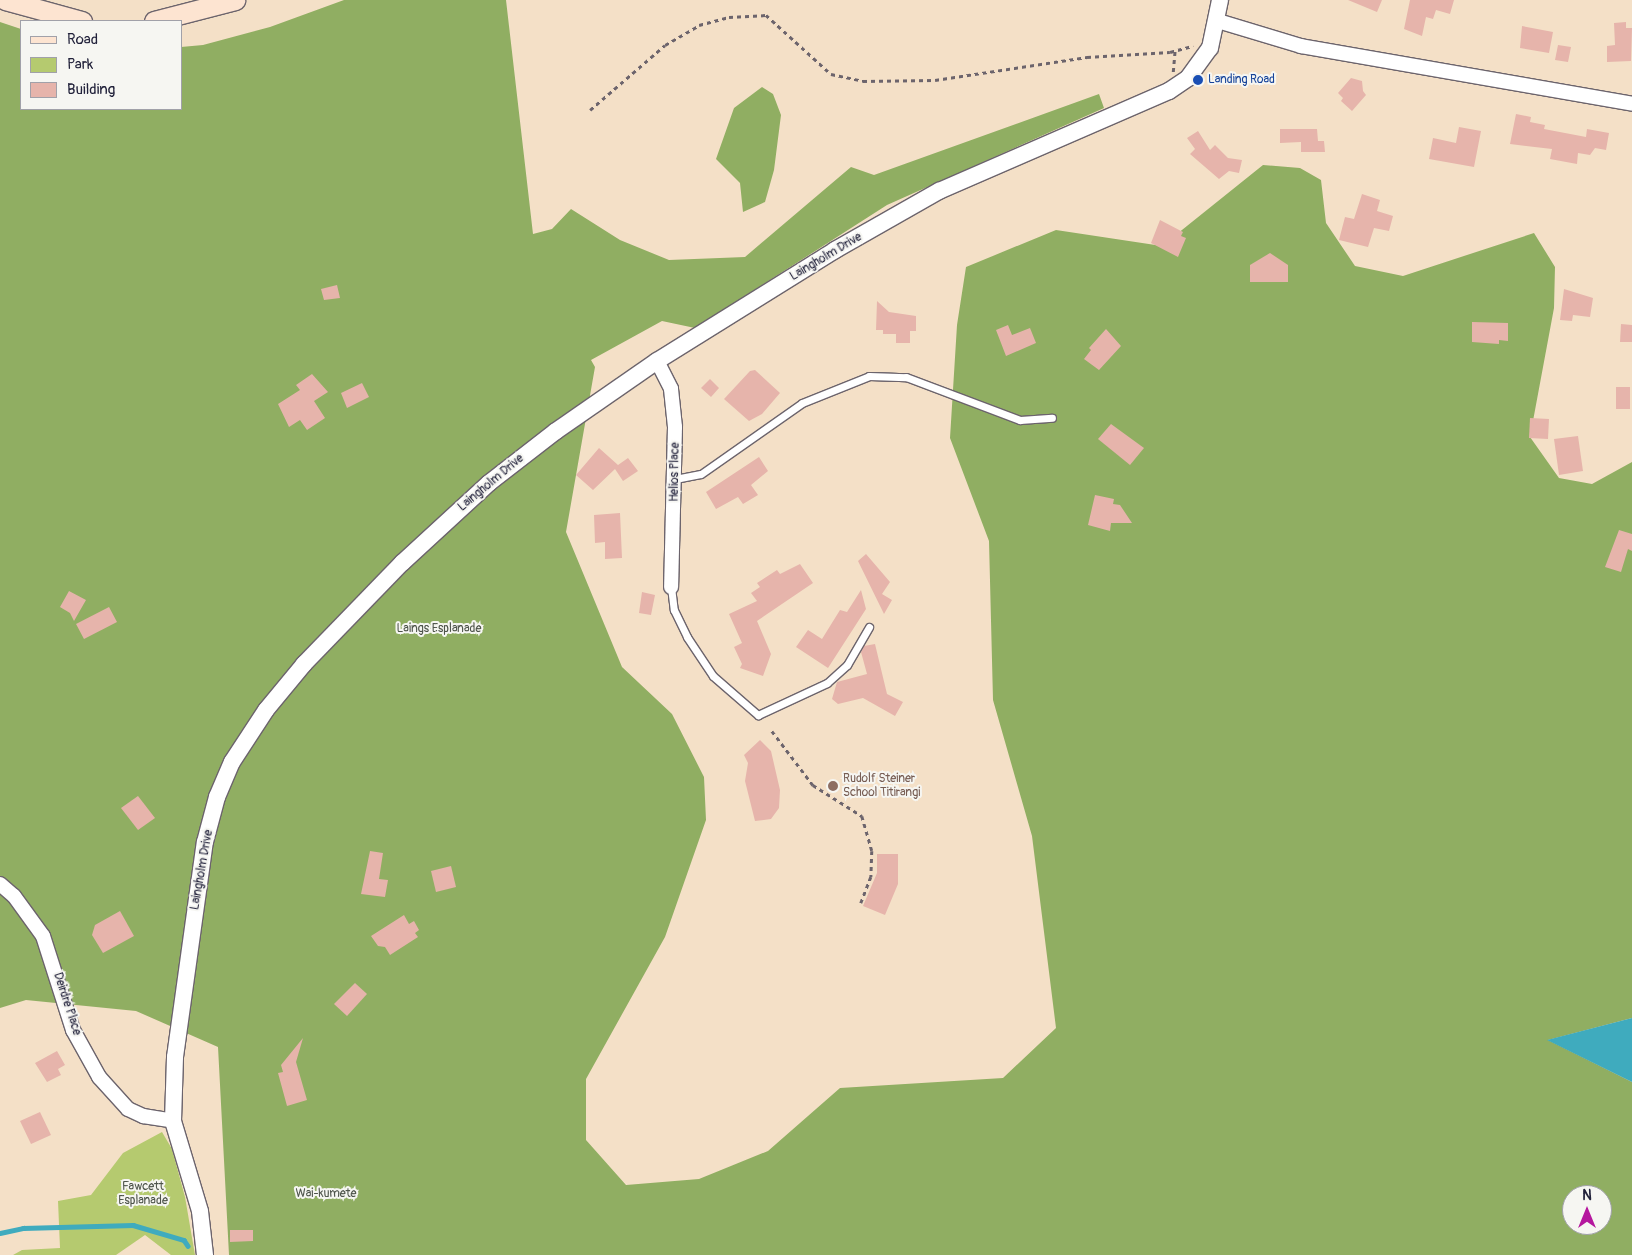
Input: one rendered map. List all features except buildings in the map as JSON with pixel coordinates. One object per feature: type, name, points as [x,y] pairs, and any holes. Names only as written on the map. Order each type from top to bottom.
[{"type":"main road","points":[[5,0],[78,20]]},
{"type":"main road","points":[[158,20],[235,0]]},
{"type":"street","name":"Laingholm Drive","points":[[204,1255],[200,1211],[172,1121],[175,1057],[205,842],[217,797],[232,762],[251,731],[334,632],[402,563],[489,483],[556,431],[657,361],[834,250],[938,191],[1169,92],[1201,63],[1212,43],[1217,8]]},
{"type":"street","points":[[1217,8],[1301,46],[1632,104]]},
{"type":"street","name":"Helios Place","points":[[657,361],[671,389],[675,479],[671,587]]},
{"type":"street","name":"Deirdre Place","points":[[0,884],[14,896],[43,936],[73,1030],[99,1077],[128,1109],[143,1116],[172,1121]]},
{"type":"lane","points":[[675,479],[701,474],[802,403],[869,376],[906,377],[1020,420],[1052,418]]},
{"type":"lane","points":[[671,587],[674,610],[684,630],[713,676],[758,715],[827,683],[847,665],[869,627]]},
{"type":"path","points":[[590,110],[665,45],[699,25],[729,17],[766,16],[831,74],[863,80],[935,80],[1087,57],[1175,51],[1212,43]]},
{"type":"path","points":[[1175,51],[1172,70],[1179,84]]},
{"type":"path","points":[[772,731],[813,785],[862,816],[872,851],[871,877],[861,903]]},
{"type":"green space","points":[[344,0],[506,0],[533,234],[552,229],[571,209],[620,240],[669,260],[745,257],[851,167],[874,175],[1099,94],[1104,108],[887,205],[695,328],[662,321],[591,360],[595,367],[566,532],[622,667],[672,714],[704,777],[706,820],[665,937],[586,1079],[586,1140],[626,1185],[699,1179],[768,1151],[840,1088],[1003,1078],[1056,1028],[1032,836],[993,700],[989,541],[950,438],[957,325],[966,267],[1056,230],[1162,246],[1263,165],[1300,168],[1321,180],[1326,223],[1355,266],[1403,276],[1534,233],[1555,267],[1554,308],[1530,437],[1559,478],[1592,484],[1632,462],[1632,1018],[1548,1040],[1632,1082],[1632,1255],[229,1255],[218,1047],[136,1011],[26,1000],[0,1008],[0,22],[20,29],[20,110],[182,110],[182,47],[203,45],[270,27]]},
{"type":"green space","points":[[762,87],[773,94],[781,115],[774,170],[765,202],[743,212],[740,183],[716,159],[734,108]]},
{"type":"green space","name":"Fawcett Esplanade","points":[[162,1132],[172,1149],[185,1197],[195,1255],[171,1255],[145,1235],[116,1255],[13,1255],[22,1250],[60,1248],[58,1201],[91,1195],[123,1153]]},
{"type":"water","points":[[1632,1018],[1632,1082],[1547,1040]]},
{"type":"waterway","points":[[0,1233],[23,1228],[133,1225],[184,1240],[188,1246]]},
{"type":"place","name":"Landing Road","points":[[1198,80]]},
{"type":"place","name":"Rudolf Steiner School Titirangi","points":[[833,786]]},
{"type":"park label","name":"Laings Esplanade","points":[[439,629]]},
{"type":"park label","name":"Wai-kumete","points":[[326,1194]]}]
